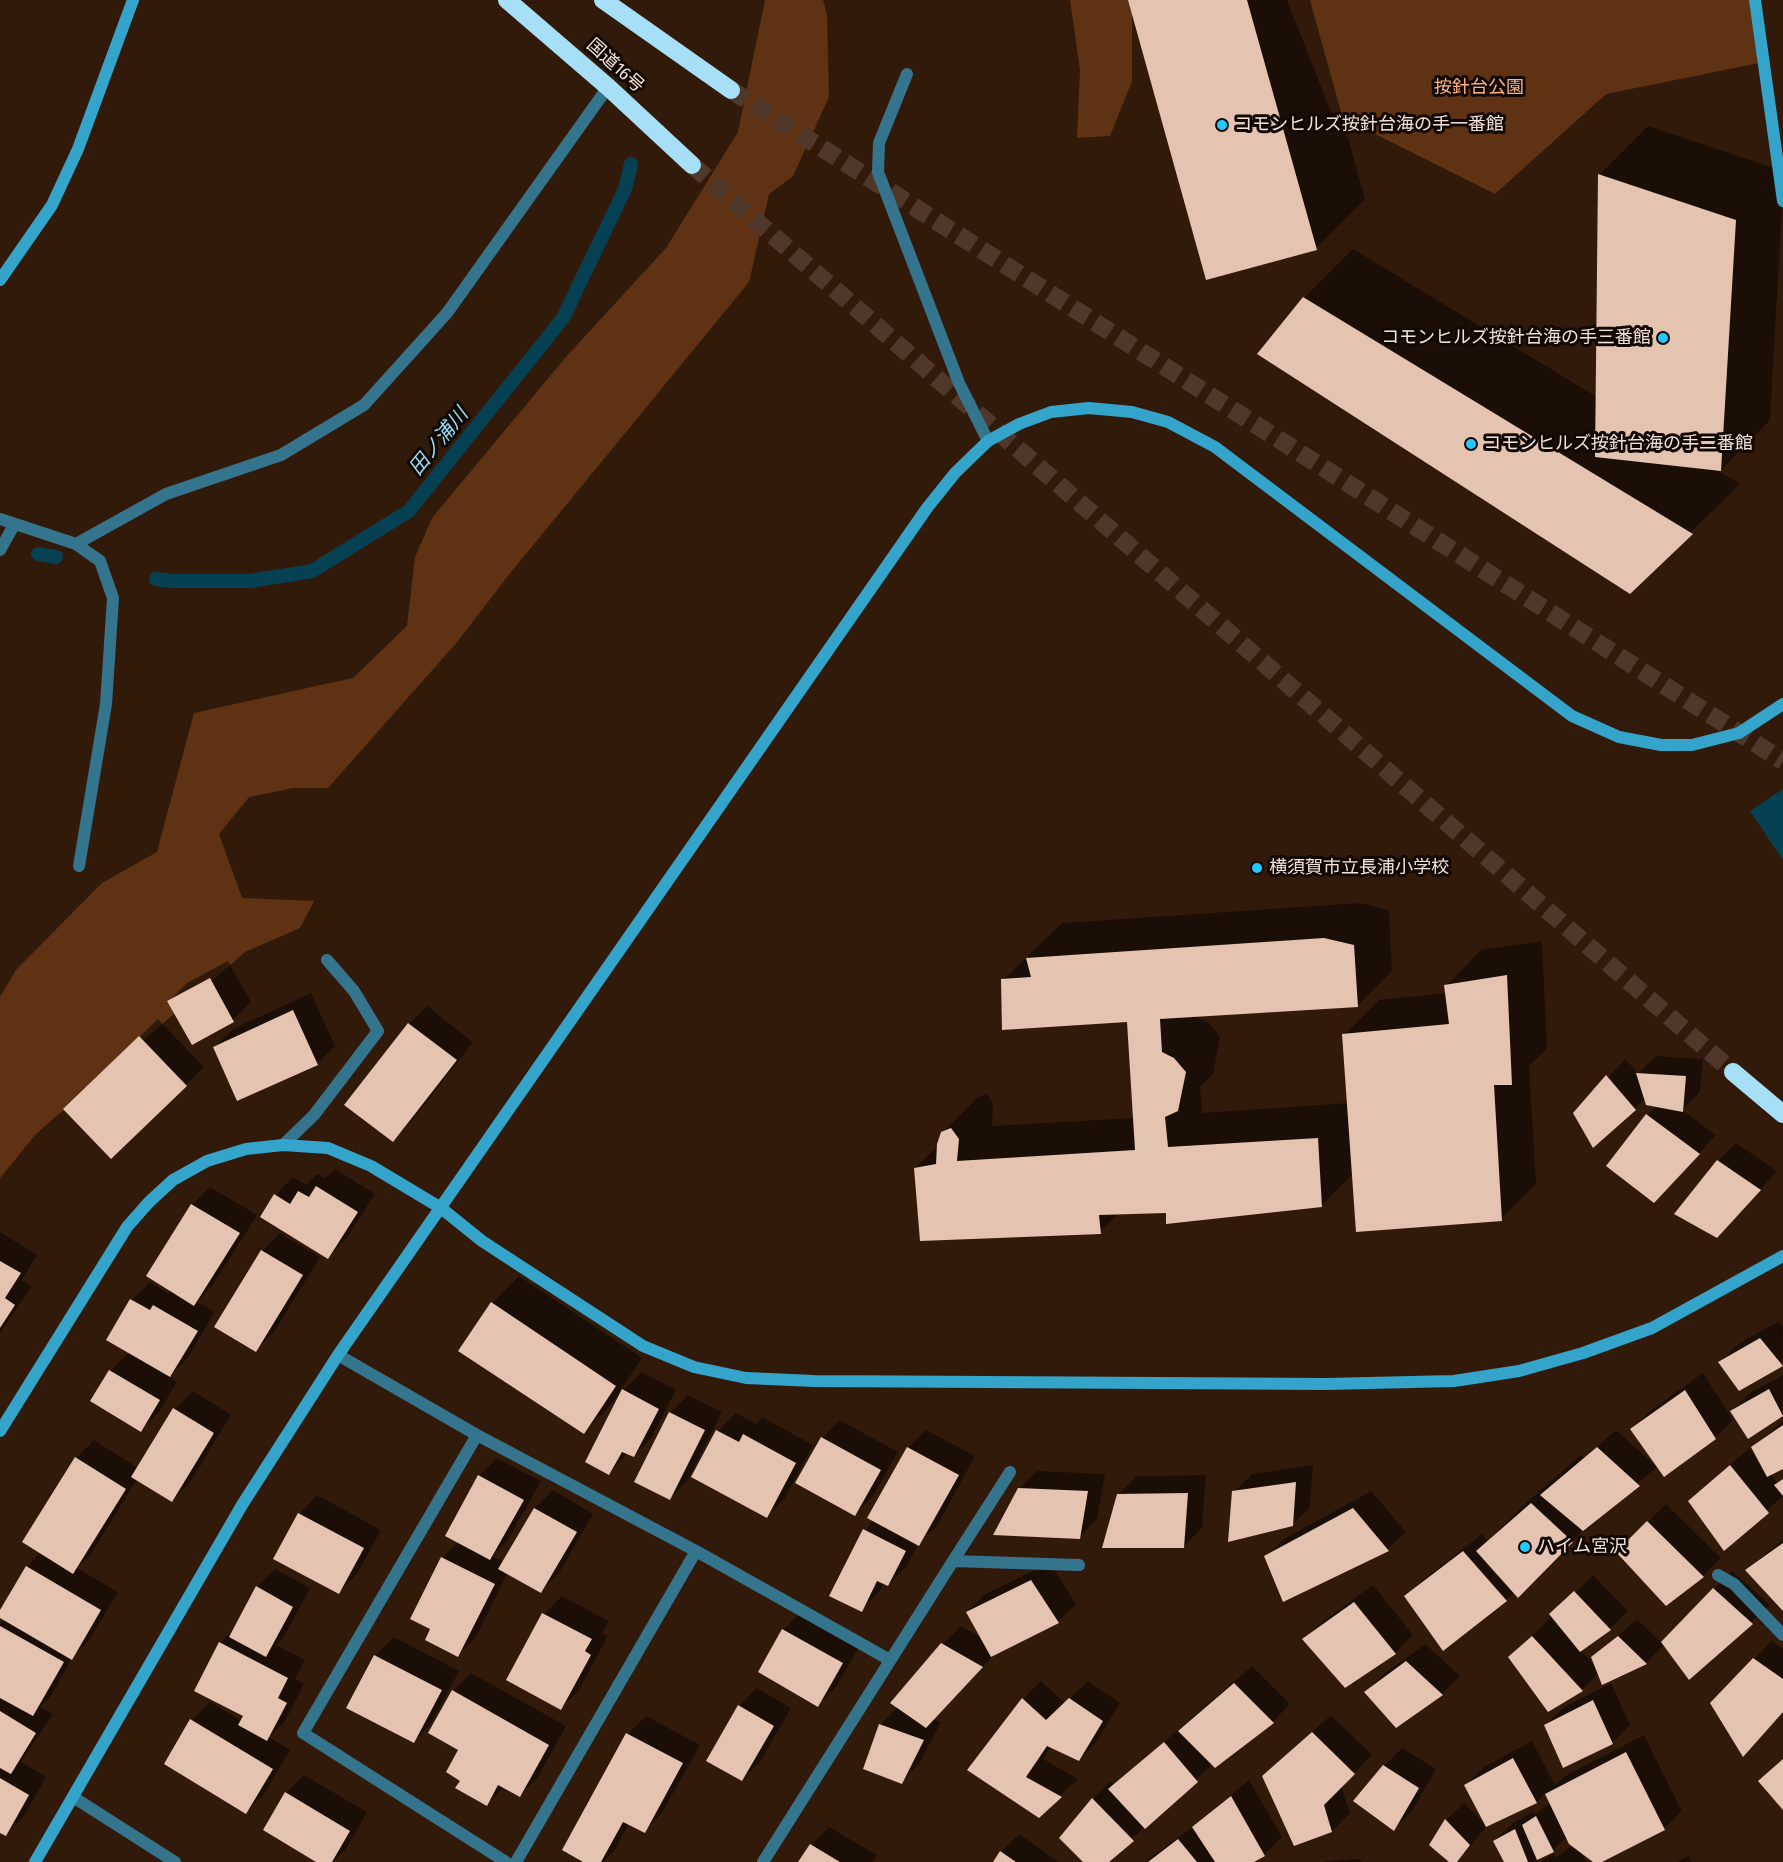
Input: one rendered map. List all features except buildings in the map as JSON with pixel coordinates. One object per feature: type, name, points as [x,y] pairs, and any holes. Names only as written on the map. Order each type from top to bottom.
[{"type":"highway","name":"国道16号","points":[[507,0],[608,87],[692,165]]},
{"type":"highway","points":[[603,0],[731,90]]},
{"type":"highway","points":[[1733,1072],[1783,1114]]},
{"type":"street","points":[[0,279],[56,196],[78,149],[133,0]]},
{"type":"street","points":[[1755,0],[1783,201]]},
{"type":"street","points":[[907,74],[879,144],[878,172],[958,383],[988,441]]},
{"type":"street","points":[[76,544],[166,494],[281,455],[364,405],[447,313],[608,87]]},
{"type":"street","points":[[35,1862],[242,1505],[339,1355],[927,508],[955,473],[988,441],[1019,424],[1051,412],[1089,408],[1132,412],[1168,422],[1215,447],[1572,716],[1619,737],[1661,745],[1692,745],[1739,734],[1783,704]]},
{"type":"street","points":[[0,519],[76,544],[100,561],[113,598],[106,704],[79,866]]},
{"type":"street","points":[[0,550],[14,525]]},
{"type":"street","points":[[283,1145],[314,1115],[378,1031],[354,991],[327,960]]},
{"type":"street","points":[[0,1431],[127,1227],[149,1202],[173,1180],[207,1161],[246,1149],[283,1145],[328,1148],[371,1166],[441,1208],[482,1241],[643,1346],[694,1367],[746,1378],[814,1381],[1327,1384],[1454,1382],[1519,1371],[1583,1353],[1652,1328],[1783,1256]]},
{"type":"street","points":[[339,1355],[477,1435],[696,1551],[890,1660]]},
{"type":"street","points":[[477,1435],[303,1733],[506,1862]]},
{"type":"street","points":[[763,1862],[1010,1472]]},
{"type":"street","points":[[516,1862],[696,1551]]},
{"type":"street","points":[[953,1561],[1079,1565]]},
{"type":"street","points":[[1718,1575],[1734,1584],[1783,1635]]},
{"type":"street","points":[[73,1797],[176,1862]]},
{"type":"green space","points":[[765,0],[823,0],[827,15],[829,97],[793,176],[769,194],[749,282],[507,577],[458,641],[328,788],[293,788],[249,797],[219,834],[242,898],[314,901],[300,928],[245,952],[36,1134],[0,1178],[0,997],[16,970],[102,883],[157,852],[194,713],[353,678],[407,626],[415,557],[432,518],[565,358],[666,248],[738,132]]},
{"type":"green space","points":[[1070,0],[1132,0],[1132,81],[1110,136],[1077,138],[1080,70]]},
{"type":"green space","name":"按針台公園","points":[[1287,0],[1755,0],[1764,62],[1606,94],[1495,194],[1331,112]]},
{"type":"water","points":[[1783,789],[1783,860],[1750,811]]},
{"type":"waterway","name":"田ノ浦川","points":[[156,579],[250,581],[312,571],[409,511],[563,318],[625,189],[631,164]]},
{"type":"waterway","points":[[38,554],[56,557]]},
{"type":"tunnel","points":[[731,90],[1783,761]]},
{"type":"tunnel","points":[[692,165],[1733,1072]]},
{"type":"place","name":"コモンヒルズ按針台海の手一番館","points":[[1222,125]]},
{"type":"place","name":"コモンヒルズ按針台海の手三番館","points":[[1663,338]]},
{"type":"place","name":"コモンヒルズ按針台海の手二番館","points":[[1471,444]]},
{"type":"place","name":"横須賀市立長浦小学校","points":[[1257,868]]},
{"type":"place","name":"ハイム宮沢","points":[[1525,1547]]}]
